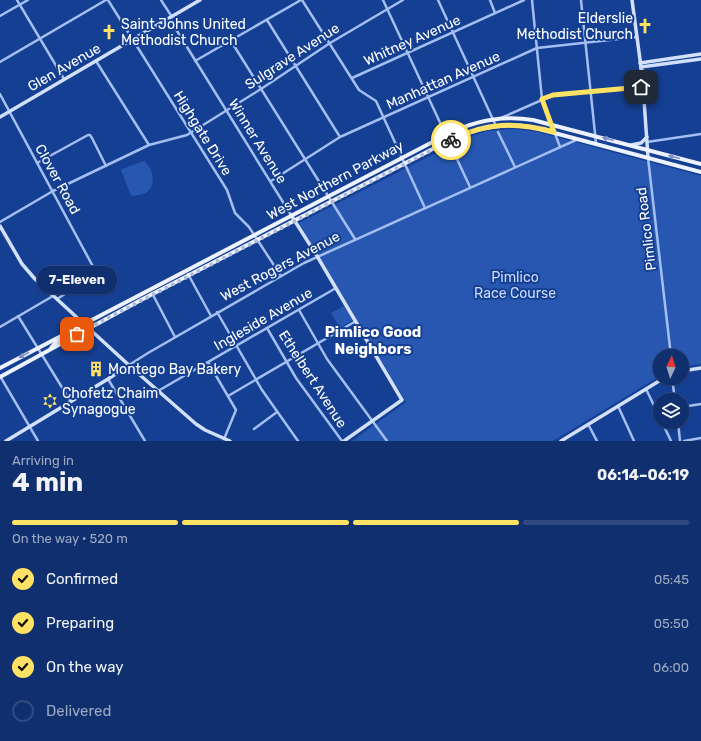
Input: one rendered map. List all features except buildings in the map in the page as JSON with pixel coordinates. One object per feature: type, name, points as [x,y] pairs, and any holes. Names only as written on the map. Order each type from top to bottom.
[{"type":"main road","name":"West Northern Parkway","points":[[0,368],[402,157],[476,122],[501,118],[524,118],[701,164]]},
{"type":"main road","name":"West Northern Parkway","points":[[0,376],[152,294],[448,141],[471,131],[496,126],[523,125],[596,143],[701,172]]},
{"type":"main road","points":[[51,349],[56,342],[82,327],[83,324]]},
{"type":"street","points":[[17,0],[64,79]]},
{"type":"street","points":[[0,16],[28,0]]},
{"type":"street","points":[[0,62],[107,0]]},
{"type":"street","name":"Highgate Drive","points":[[107,0],[227,190],[233,210],[255,234],[281,276]]},
{"type":"street","name":"Winner Avenue","points":[[161,0],[195,62],[317,256],[402,400],[372,421]]},
{"type":"street","name":"Glen Avenue","points":[[0,117],[200,0]]},
{"type":"street","points":[[195,62],[301,0],[360,92],[375,100],[425,208]]},
{"type":"street","points":[[383,0],[470,187]]},
{"type":"street","name":"Sulgrave Avenue","points":[[0,222],[53,191],[149,145],[182,137],[261,89],[330,43],[403,0]]},
{"type":"street","points":[[438,0],[496,126]]},
{"type":"street","points":[[490,0],[495,13]]},
{"type":"street","name":"Whitney Avenue","points":[[352,78],[524,0]]},
{"type":"street","points":[[532,0],[542,99],[550,124],[560,147]]},
{"type":"street","points":[[581,0],[596,143]]},
{"type":"street","name":"Pimlico Road","points":[[632,0],[643,85],[642,95],[644,100],[648,157],[670,349]]},
{"type":"street","points":[[267,20],[340,137]]},
{"type":"street","name":"Manhattan Avenue","points":[[271,182],[340,137],[537,48],[637,37]]},
{"type":"street","points":[[231,41],[355,239]]},
{"type":"street","points":[[640,63],[701,54]]},
{"type":"street","points":[[641,67],[701,59]]},
{"type":"street","points":[[96,61],[149,145]]},
{"type":"street","points":[[501,118],[553,95],[643,85]]},
{"type":"street","name":"Clover Road","points":[[0,94],[97,274],[57,299]]},
{"type":"street","points":[[498,132],[515,167]]},
{"type":"street","points":[[647,142],[701,134]]},
{"type":"street","points":[[37,162],[90,135],[106,166]]},
{"type":"street","points":[[629,145],[641,143],[647,137]]},
{"type":"street","name":"West Rogers Avenue","points":[[6,441],[217,312],[317,256],[578,139]]},
{"type":"street","points":[[0,226],[27,272],[83,324],[196,424],[205,430],[230,441]]},
{"type":"street","points":[[186,270],[211,316]]},
{"type":"street","name":"Ingleside Avenue","points":[[158,391],[336,288]]},
{"type":"street","points":[[149,289],[175,337]]},
{"type":"street","points":[[0,327],[53,296]]},
{"type":"street","points":[[299,310],[330,363],[387,441]]},
{"type":"street","points":[[217,312],[256,380],[298,441]]},
{"type":"street","points":[[18,316],[71,402]]},
{"type":"street","points":[[228,396],[356,321]]},
{"type":"street","name":"Ethelbert Avenue","points":[[267,328],[296,378],[343,441]]},
{"type":"street","points":[[208,362],[236,412],[224,439]]},
{"type":"street","points":[[689,370],[701,368]]},
{"type":"street","points":[[0,376],[28,421],[38,441]]},
{"type":"street","points":[[108,379],[146,441]]},
{"type":"street","points":[[561,441],[653,385]]},
{"type":"street","points":[[646,389],[653,404]]},
{"type":"street","points":[[689,406],[701,404]]},
{"type":"street","points":[[618,406],[634,441]]},
{"type":"street","points":[[254,429],[277,412]]},
{"type":"street","points":[[343,441],[372,421]]},
{"type":"street","points":[[588,424],[596,441]]},
{"type":"street","points":[[665,429],[671,441]]},
{"type":"street","points":[[679,429],[680,441]]},
{"type":"street","points":[[684,441],[701,438]]},
{"type":"green space","name":"Pimlico Race Course","points":[[514,129],[538,132],[701,176],[701,364],[689,366],[689,349],[653,349],[653,380],[553,441],[352,441],[406,402],[299,223],[461,140],[487,131]]},
{"type":"green space","points":[[144,161],[152,172],[152,185],[147,192],[131,196],[121,170]]},
{"type":"green space","points":[[344,306],[353,320],[340,328],[331,313]]},
{"type":"way so far","points":[[77,334],[451,140]]},
{"type":"place","name":"Elderslie Methodist Church","points":[[645,26]]},
{"type":"place","name":"Saint Johns United Methodist Church","points":[[109,32]]},
{"type":"place","name":"7-Eleven","points":[[77,334]]},
{"type":"place","name":"Montego Bay Bakery","points":[[96,369]]},
{"type":"place","name":"Chofetz Chaim Synagogue","points":[[50,401]]},
{"type":"district","name":"Pimlico Good Neighbors","points":[[373,340]]},
{"type":"route","points":[[451,140],[464,133],[485,127],[503,125],[523,125],[554,132],[542,99],[553,95],[641,87]]}]
